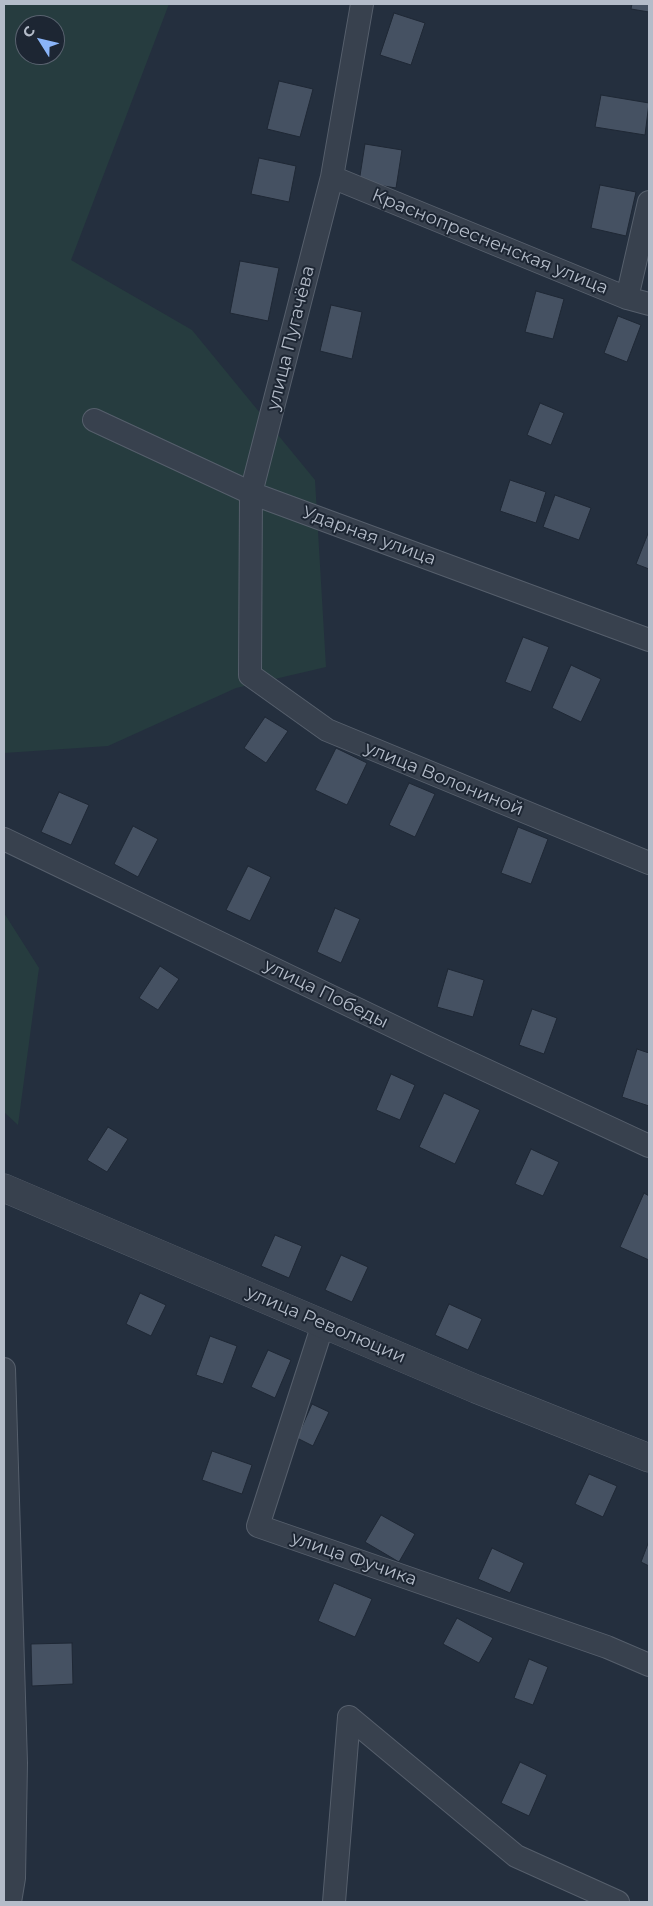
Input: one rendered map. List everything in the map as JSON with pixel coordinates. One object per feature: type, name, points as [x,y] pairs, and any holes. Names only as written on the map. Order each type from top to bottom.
[{"type":"street","name":"улица Пугачёва","points":[[250,675],[251,493],[332,177],[362,4]]},
{"type":"street","name":"Краснопресненская улица","points":[[332,177],[628,298],[649,304]]},
{"type":"street","points":[[628,298],[649,202]]},
{"type":"street","name":"Ударная улица","points":[[94,420],[251,493],[649,640]]},
{"type":"street","name":"улица Волониной","points":[[250,675],[327,730],[649,863]]},
{"type":"street","name":"улица Победы","points":[[4,839],[434,1046],[649,1146]]},
{"type":"street","name":"улица Революции","points":[[4,1188],[476,1389],[649,1458]]},
{"type":"street","name":"улица Фучика","points":[[323,1324],[258,1526],[607,1647],[649,1665]]},
{"type":"street","points":[[4,1369],[16,1763],[14,1878],[10,1902]]},
{"type":"street","points":[[334,1902],[349,1717],[516,1856],[618,1902]]},
{"type":"green space","points":[[4,4],[169,4],[71,260],[192,330],[315,480],[326,667],[236,688],[108,746],[4,753]]},
{"type":"green space","points":[[4,913],[39,968],[18,1125],[4,1112]]},
{"type":"building","points":[[632,4],[649,4],[649,12],[631,9]]},
{"type":"building","points":[[394,13],[425,23],[411,65],[380,55]]},
{"type":"building","points":[[279,81],[313,89],[300,137],[267,129]]},
{"type":"building","points":[[601,95],[649,103],[645,135],[595,127]]},
{"type":"building","points":[[365,144],[402,150],[396,188],[359,182]]},
{"type":"building","points":[[259,158],[296,166],[289,202],[251,194]]},
{"type":"building","points":[[600,185],[636,192],[626,236],[591,228]]},
{"type":"building","points":[[240,261],[279,268],[268,321],[230,313]]},
{"type":"building","points":[[536,291],[564,299],[553,339],[525,332]]},
{"type":"building","points":[[331,305],[362,312],[352,359],[320,351]]},
{"type":"building","points":[[618,316],[641,325],[627,362],[604,353]]},
{"type":"building","points":[[540,403],[564,413],[551,445],[527,435]]},
{"type":"building","points":[[510,480],[546,492],[536,523],[500,511]]},
{"type":"building","points":[[555,495],[591,508],[579,540],[543,527]]},
{"type":"building","points":[[649,531],[649,569],[636,564]]},
{"type":"building","points":[[523,637],[549,647],[531,692],[505,682]]},
{"type":"building","points":[[571,665],[601,679],[581,722],[552,708]]},
{"type":"building","points":[[265,717],[288,731],[266,763],[244,748]]},
{"type":"building","points":[[336,748],[367,763],[347,805],[315,790]]},
{"type":"building","points":[[409,783],[435,794],[415,837],[389,825]]},
{"type":"building","points":[[59,792],[89,805],[71,845],[41,832]]},
{"type":"building","points":[[133,826],[158,839],[138,877],[114,864]]},
{"type":"building","points":[[518,827],[548,839],[531,884],[501,873]]},
{"type":"building","points":[[248,866],[271,877],[250,921],[226,910]]},
{"type":"building","points":[[335,908],[360,919],[341,963],[317,952]]},
{"type":"building","points":[[160,966],[179,979],[158,1010],[139,998]]},
{"type":"building","points":[[448,969],[484,980],[473,1017],[437,1007]]},
{"type":"building","points":[[532,1009],[557,1018],[544,1054],[519,1045]]},
{"type":"building","points":[[637,1049],[649,1053],[649,1106],[622,1097]]},
{"type":"building","points":[[391,1074],[415,1085],[400,1120],[376,1110]]},
{"type":"building","points":[[444,1093],[480,1110],[455,1164],[419,1147]]},
{"type":"building","points":[[108,1127],[128,1139],[107,1172],[87,1160]]},
{"type":"building","points":[[531,1149],[559,1162],[543,1196],[515,1184]]},
{"type":"building","points":[[644,1193],[649,1196],[649,1260],[620,1247]]},
{"type":"building","points":[[275,1235],[302,1246],[289,1278],[261,1266]]},
{"type":"building","points":[[341,1255],[368,1267],[352,1302],[325,1290]]},
{"type":"building","points":[[140,1293],[166,1305],[151,1336],[126,1324]]},
{"type":"building","points":[[449,1304],[482,1319],[468,1350],[435,1335]]},
{"type":"building","points":[[210,1336],[237,1346],[223,1384],[196,1375]]},
{"type":"building","points":[[268,1350],[291,1360],[275,1398],[251,1387]]},
{"type":"building","points":[[312,1404],[329,1412],[313,1446],[297,1438]]},
{"type":"building","points":[[212,1451],[252,1465],[242,1494],[202,1480]]},
{"type":"building","points":[[589,1474],[617,1486],[603,1517],[575,1504]]},
{"type":"building","points":[[381,1515],[415,1534],[399,1562],[365,1542]]},
{"type":"building","points":[[649,1541],[649,1566],[641,1562]]},
{"type":"building","points":[[492,1548],[524,1563],[510,1593],[478,1579]]},
{"type":"building","points":[[334,1583],[372,1599],[355,1637],[318,1621]]},
{"type":"building","points":[[457,1618],[493,1638],[479,1663],[443,1644]]},
{"type":"building","points":[[72,1643],[73,1684],[32,1686],[31,1644]]},
{"type":"building","points":[[529,1659],[548,1667],[533,1705],[514,1698]]},
{"type":"building","points":[[520,1762],[547,1775],[529,1816],[501,1803]]}]
